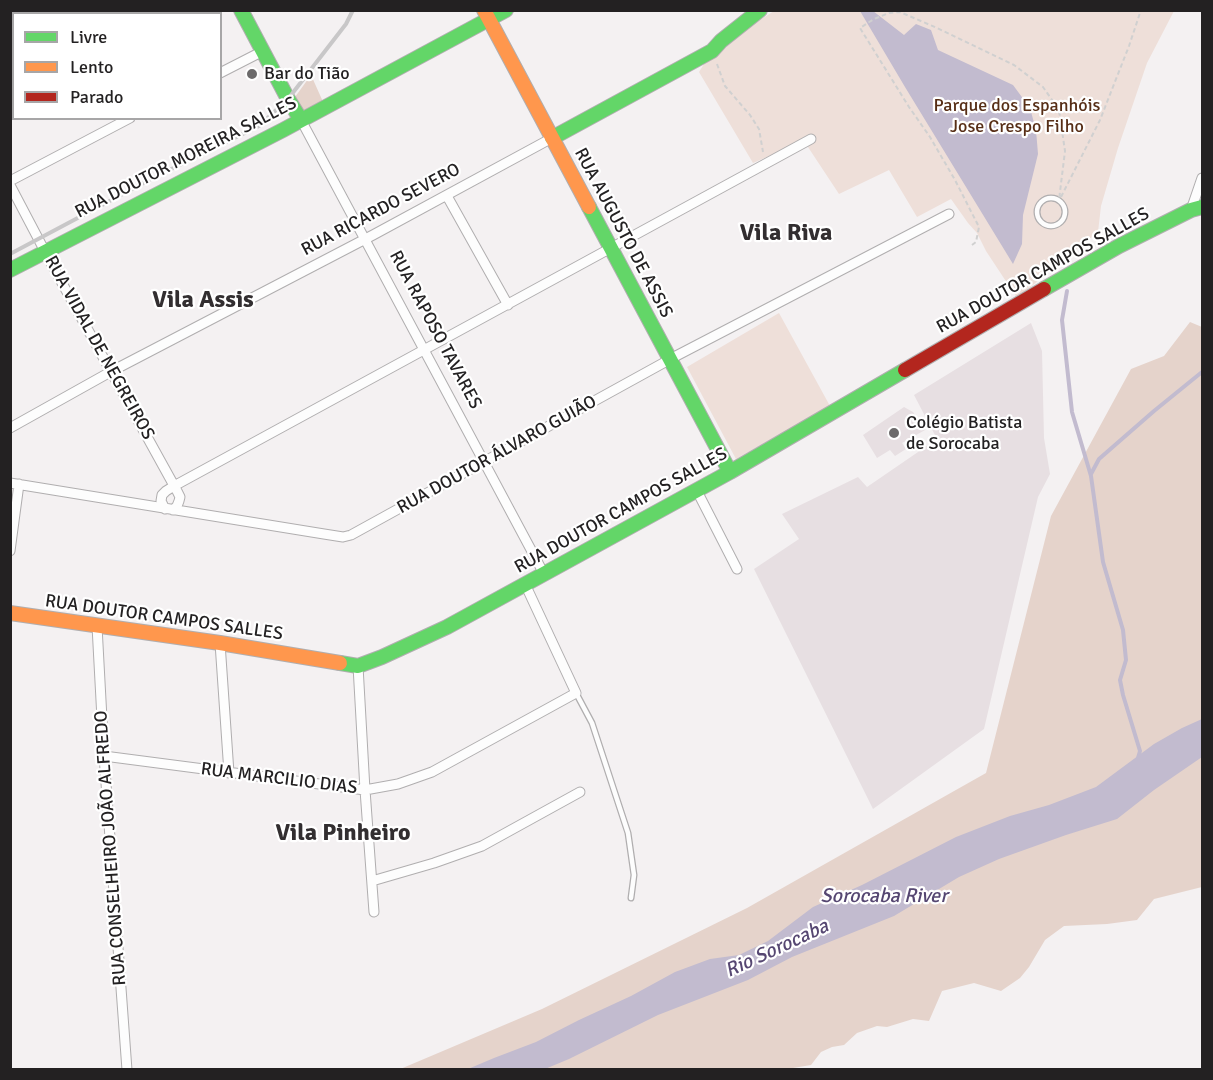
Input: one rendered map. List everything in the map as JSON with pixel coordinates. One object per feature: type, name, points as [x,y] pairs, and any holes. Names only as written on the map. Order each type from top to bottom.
[{"type":"main road","name":"RUA RAPOSO TAVARES","points":[[241,10],[301,120]]},
{"type":"main road","name":"RUA DOUTOR MOREIRA SALLES","points":[[10,270],[283,130],[487,15],[506,10]]},
{"type":"main road","name":"RUA RICARDO SEVERO","points":[[552,138],[712,51],[760,10]]},
{"type":"main road","name":"RUA AUGUSTO DE ASSIS","points":[[487,15],[730,472]]},
{"type":"main road","points":[[283,130],[292,116],[292,105]]},
{"type":"main road","name":"RUA DOUTOR CAMPOS SALLES","points":[[10,613],[220,643],[358,666],[447,627],[525,585],[697,491],[1119,246],[1197,209]]},
{"type":"street","points":[[222,72],[263,51]]},
{"type":"street","points":[[10,183],[126,120]]},
{"type":"street","name":"RUA RAPOSO TAVARES","points":[[301,120],[544,574]]},
{"type":"street","name":"RUA RICARDO SEVERO","points":[[10,428],[112,371],[447,196],[552,138]]},
{"type":"street","points":[[174,486],[180,497],[177,506],[169,509],[161,501],[162,495],[174,486],[811,139]]},
{"type":"street","points":[[1197,209],[1203,178]]},
{"type":"street","name":"RUA VIDAL DE NEGREIROS","points":[[10,183],[174,486]]},
{"type":"street","points":[[447,196],[508,305]]},
{"type":"street","name":"RUA DOUTOR ÁLVARO GUIÃO","points":[[15,484],[343,537],[351,535],[670,359],[949,214]]},
{"type":"street","points":[[10,551],[15,484]]},
{"type":"street","points":[[697,491],[737,569]]},
{"type":"street","points":[[525,585],[576,693]]},
{"type":"street","name":"RUA CONSELHEIRO JOÃO ALFREDO","points":[[97,626],[127,1070]]},
{"type":"street","points":[[220,643],[229,773]]},
{"type":"street","points":[[358,666],[374,912]]},
{"type":"street","name":"RUA MARCILIO DIAS","points":[[104,756],[365,790],[398,784],[432,772],[576,693]]},
{"type":"street","points":[[372,880],[434,863],[482,846],[580,792]]},
{"type":"lane","points":[[1050,198],[1059,200],[1065,207],[1063,221],[1050,227],[1042,223],[1037,215],[1041,202],[1050,198]]},
{"type":"lane","points":[[576,693],[592,723],[628,833],[634,874],[631,898]]},
{"type":"path","points":[[1059,200],[1100,120],[1141,10]]},
{"type":"path","points":[[972,245],[976,242],[978,227],[955,180],[860,28],[874,19],[889,12],[900,12],[1014,65],[1043,87],[1059,110],[1065,151],[1059,200]]},
{"type":"path","points":[[712,51],[725,86],[759,129],[765,164]]},
{"type":"shaded area","points":[[311,75],[324,104],[302,111],[295,97]]},
{"type":"shaded area","points":[[1190,322],[1202,327],[1202,887],[1154,899],[1137,920],[1064,926],[1045,940],[1020,978],[1001,991],[974,983],[942,991],[929,1021],[913,1019],[887,1027],[877,1026],[857,1033],[844,1045],[821,1052],[811,1065],[791,1069],[398,1070],[542,1009],[747,908],[986,773],[1051,516],[1131,369],[1164,356]]},
{"type":"shaded area","points":[[1031,323],[1042,351],[1044,438],[1050,474],[1038,497],[984,729],[873,809],[754,569],[799,539],[782,514],[858,477],[867,487],[937,439],[914,395]]},
{"type":"shaded area","name":"Colégio Batista de Sorocaba","points":[[904,407],[913,412],[925,430],[902,443],[906,449],[895,456],[890,450],[877,458],[863,435]]},
{"type":"green space","name":"Parque dos Espanhóis Jose Crespo Filho","points":[[774,11],[1174,11],[1147,63],[1101,206],[1098,232],[1017,298],[977,233],[951,199],[917,217],[889,170],[839,194],[804,141],[753,163],[699,72],[712,51]]},
{"type":"green space","points":[[779,313],[830,406],[736,459],[687,367]]},
{"type":"water","points":[[860,11],[873,11],[904,35],[916,24],[931,30],[938,50],[1013,85],[1030,108],[1036,130],[1038,154],[1023,215],[1022,244],[1013,264],[905,87]]},
{"type":"water","name":"Sorocaba River","points":[[1202,719],[1202,757],[1117,819],[999,859],[959,877],[894,916],[792,957],[748,980],[658,1015],[545,1069],[468,1069],[536,1042],[675,972],[710,959],[739,955],[768,941],[813,907],[956,837],[1096,787],[1154,744]]},
{"type":"waterway","points":[[1067,291],[1062,320],[1072,412],[1091,476],[1103,562],[1123,630],[1126,660],[1120,680],[1140,751],[1138,758]]},
{"type":"waterway","points":[[1091,474],[1099,459],[1202,372]]},
{"type":"railway","points":[[10,254],[151,179],[259,126],[288,99],[346,24],[353,10]]},
{"type":"traffic: fast","points":[[241,10],[301,120]]},
{"type":"traffic: fast","points":[[10,270],[283,130],[506,10]]},
{"type":"traffic: fast","points":[[552,138],[712,51],[760,10]]},
{"type":"traffic: fast","points":[[589,207],[730,472]]},
{"type":"traffic: fast","points":[[1044,289],[1119,246],[1191,210],[1202,207]]},
{"type":"traffic: fast","points":[[340,663],[358,666],[447,627],[730,472],[905,370]]},
{"type":"traffic: slow","points":[[484,10],[589,207]]},
{"type":"traffic: slow","points":[[10,613],[340,663]]},
{"type":"traffic: jam","points":[[905,370],[1044,289]]},
{"type":"place","name":"Bar do Tião","points":[[252,74]]},
{"type":"place","name":"Colégio Batista de Sorocaba","points":[[894,433]]},
{"type":"district","name":"Vila Riva","points":[[786,234]]},
{"type":"district","name":"Vila Assis","points":[[203,301]]},
{"type":"district","name":"Vila Pinheiro","points":[[343,834]]},
{"type":"water label","name":"Rio Sorocaba","points":[[777,949]]}]
